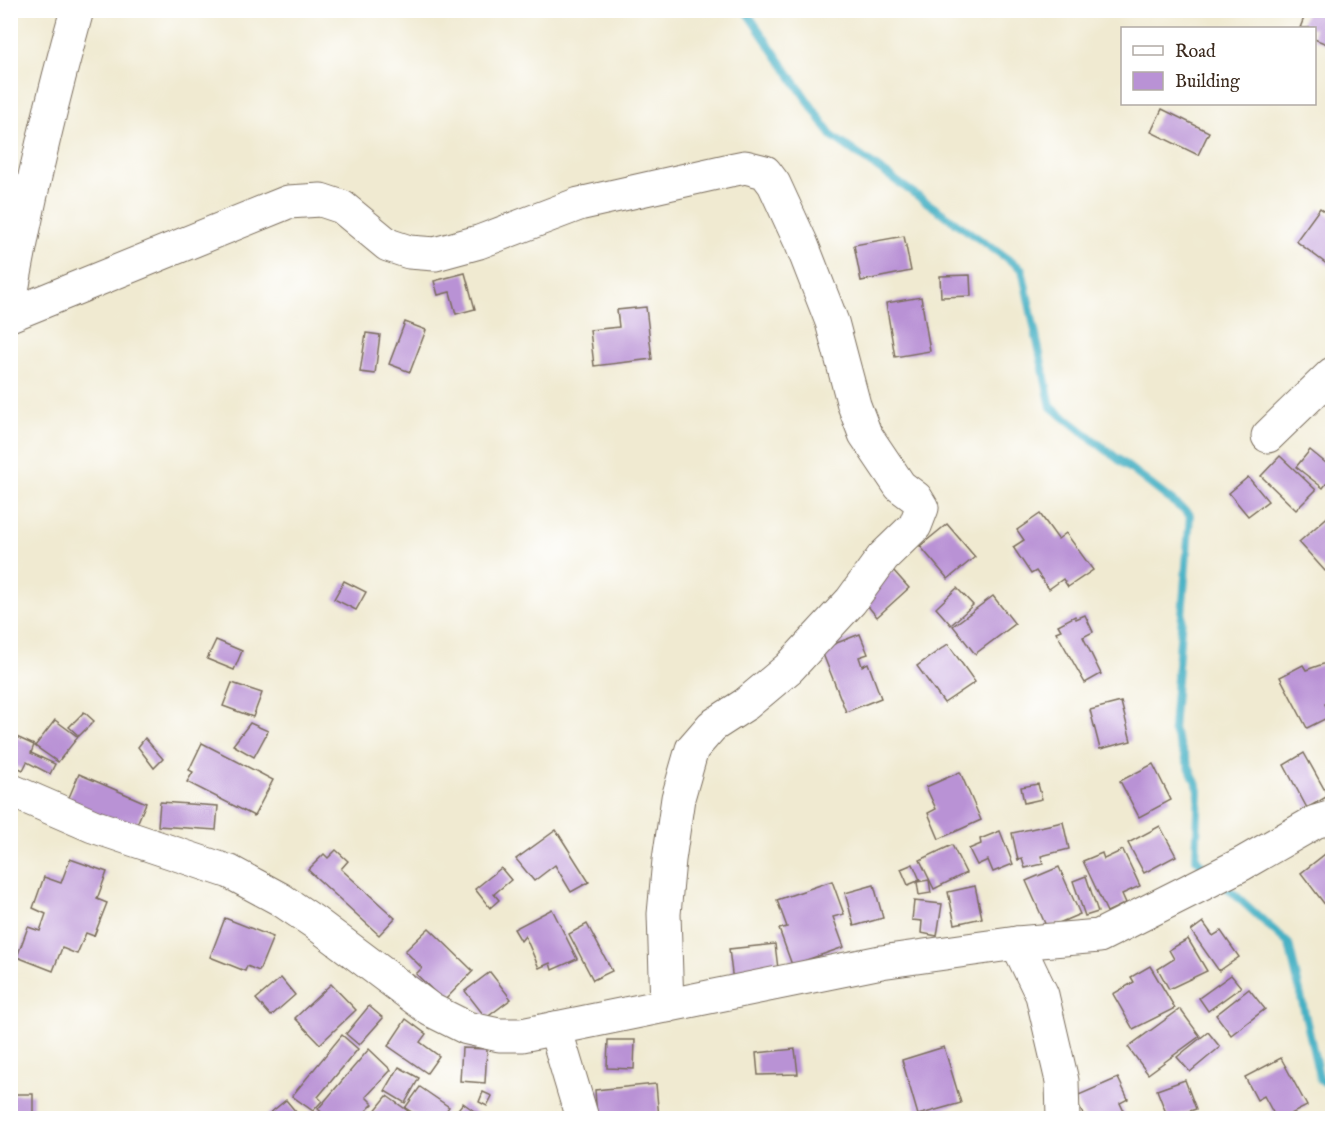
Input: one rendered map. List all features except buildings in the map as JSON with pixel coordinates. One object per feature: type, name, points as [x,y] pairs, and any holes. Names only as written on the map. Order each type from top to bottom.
[{"type":"street","points":[[10,302],[46,126],[77,10]]},
{"type":"street","points":[[10,315],[288,202],[321,200],[342,207],[388,245],[409,252],[435,254],[479,242],[579,204],[730,170],[751,168],[765,172],[774,184],[802,245],[828,311],[865,434],[900,486],[916,498],[922,508],[915,526],[883,557],[851,601],[789,668],[746,704],[712,726],[693,749],[678,798],[669,860],[664,914],[667,1006]]},
{"type":"street","points":[[1268,436],[1332,374]]},
{"type":"street","points":[[10,790],[93,826],[230,872],[280,899],[314,922],[431,1010],[467,1028],[499,1035],[522,1035],[555,1029],[881,963],[1017,943],[1099,936],[1242,864],[1315,822],[1332,817]]},
{"type":"street","points":[[1017,943],[1042,995],[1062,1081],[1063,1119]]},
{"type":"street","points":[[555,1029],[582,1119]]},
{"type":"waterway","points":[[745,10],[832,136],[1022,269],[1051,407],[1190,515],[1173,729],[1199,790],[1196,859],[1208,871]]},
{"type":"waterway","points":[[1222,883],[1289,944],[1320,1080],[1332,1085]]}]
